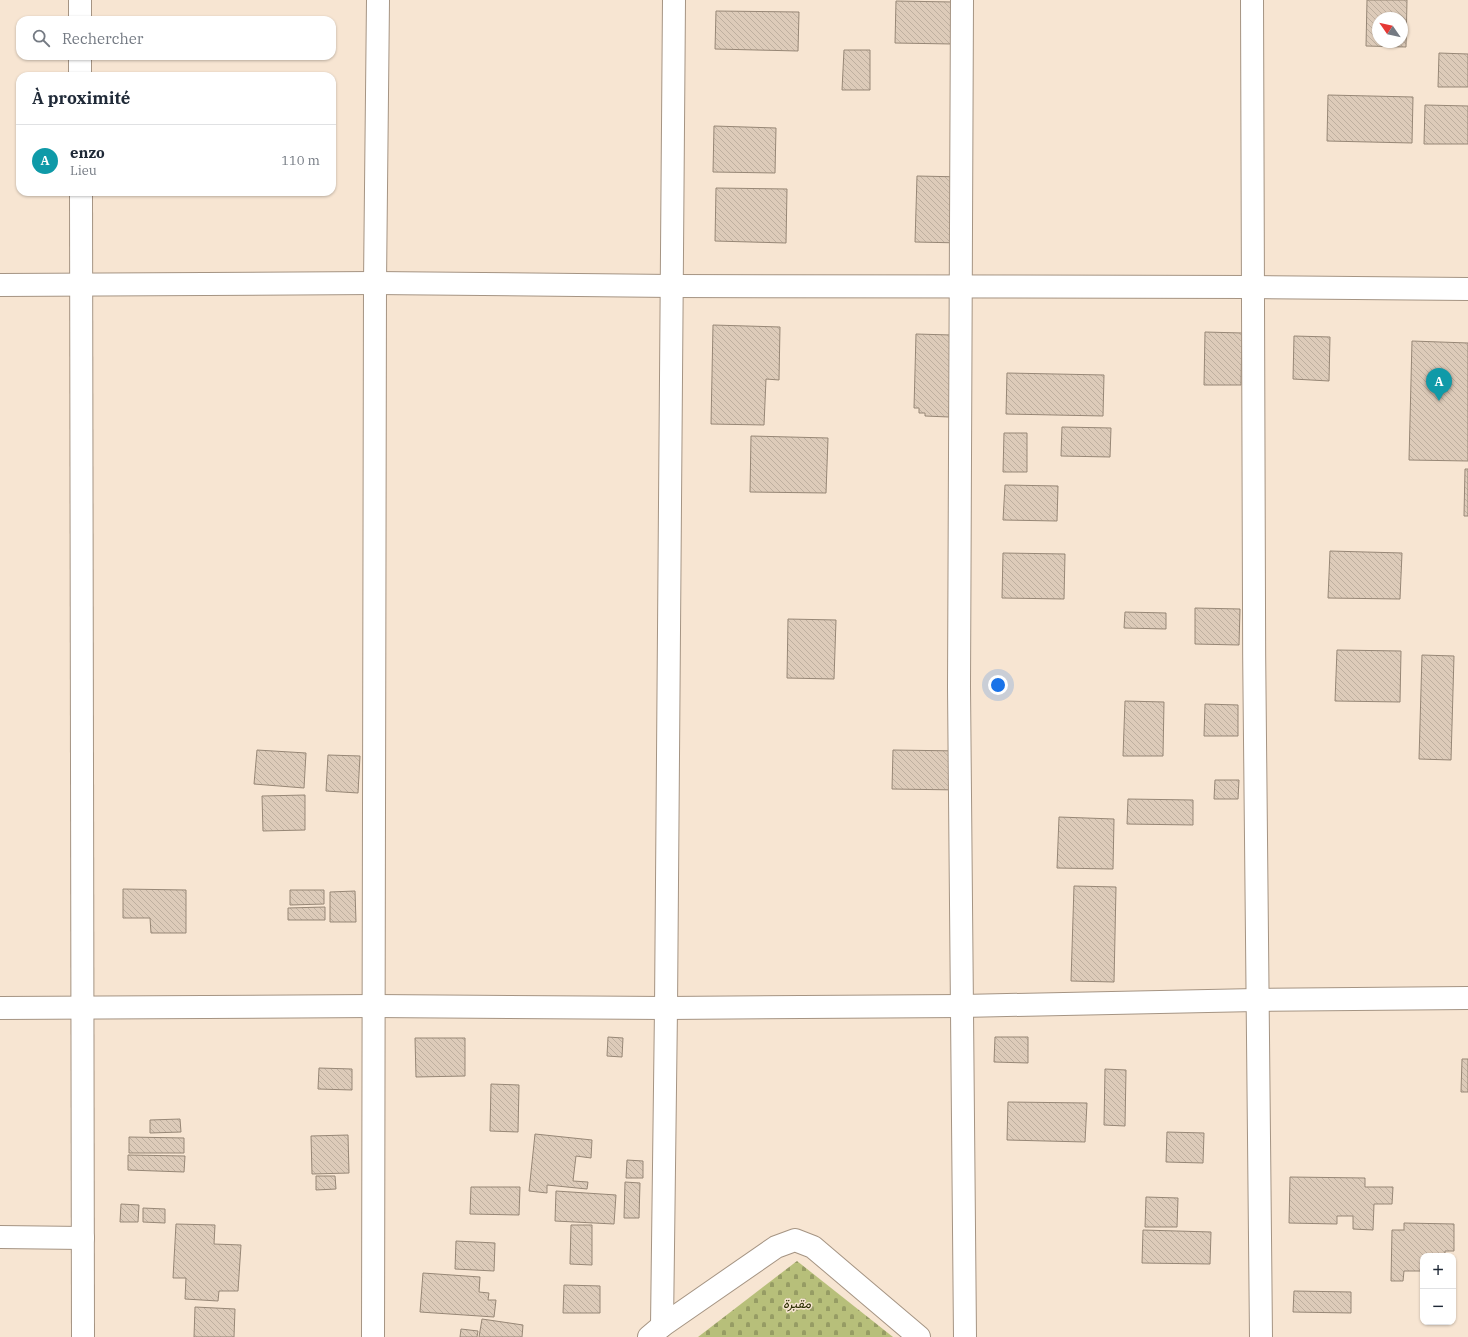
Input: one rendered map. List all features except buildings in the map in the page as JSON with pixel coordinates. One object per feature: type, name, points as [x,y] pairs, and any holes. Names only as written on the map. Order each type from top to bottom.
[{"type":"street","points":[[80,0],[80,16]]},
{"type":"street","points":[[373,1337],[375,283],[378,0]]},
{"type":"street","points":[[656,1332],[666,1008],[674,0]]},
{"type":"street","points":[[962,0],[959,695],[965,1337]]},
{"type":"street","points":[[1252,0],[1256,1000],[1261,1337]]},
{"type":"street","points":[[80,60],[80,72]]},
{"type":"street","points":[[81,196],[83,1337]]},
{"type":"street","points":[[0,285],[375,283],[672,286],[1252,287],[1468,290]]},
{"type":"street","points":[[0,1008],[374,1006],[666,1008],[962,1006],[1256,1000],[1468,998]]},
{"type":"street","points":[[0,1237],[83,1238]]},
{"type":"street","points":[[656,1332],[776,1247],[795,1240],[813,1247],[919,1337]]},
{"type":"green space","name":"مقبرة","points":[[797,1261],[893,1337],[698,1337]]},
{"type":"place","name":"enzo","points":[[1439,401]]}]
